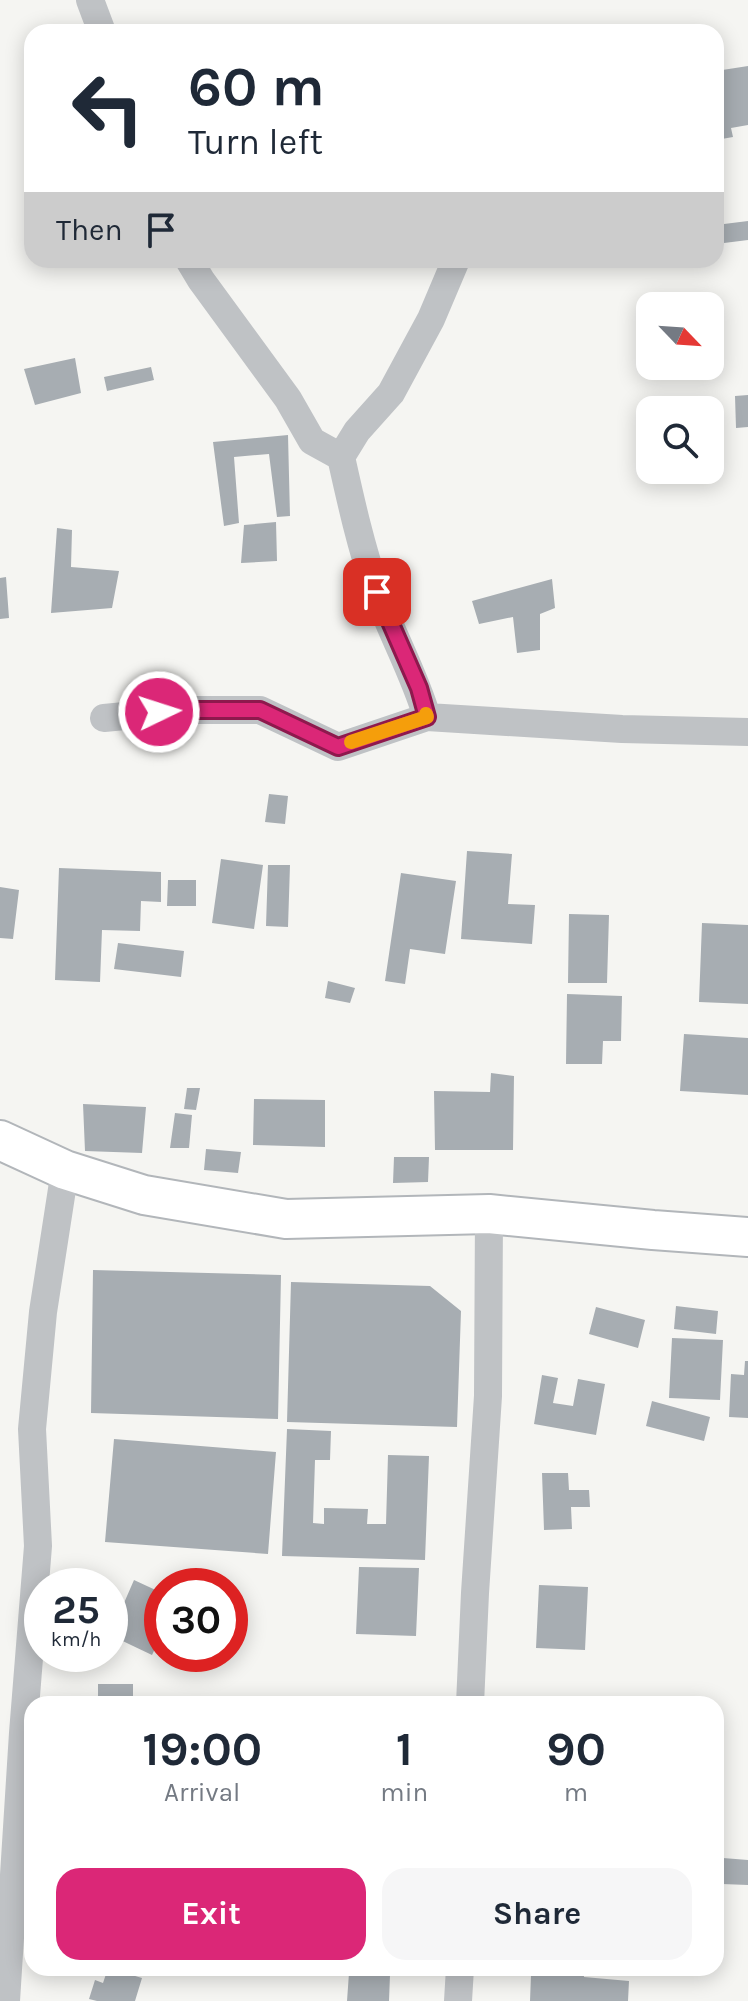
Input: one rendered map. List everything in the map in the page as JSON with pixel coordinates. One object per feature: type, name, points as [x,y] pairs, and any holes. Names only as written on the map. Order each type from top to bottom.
[{"type":"street","points":[[90,0],[99,24]]},
{"type":"street","points":[[194,268],[288,399],[312,441],[341,457]]},
{"type":"street","points":[[427,717],[419,688],[377,592],[355,523],[341,457],[357,431],[391,393],[431,319],[453,268]]},
{"type":"street","points":[[104,718],[187,710],[260,710],[338,747],[427,717],[622,729],[748,732]]},
{"type":"street","points":[[0,1140],[65,1170],[144,1195],[286,1219],[489,1214],[748,1237]]},
{"type":"street","points":[[26,1696],[38,1546],[32,1429],[43,1312],[65,1170]]},
{"type":"street","points":[[470,1696],[488,1396],[489,1214]]},
{"type":"street","points":[[6,2001],[24,1725]]},
{"type":"street","points":[[458,2001],[460,1976]]},
{"type":"building","points":[[748,66],[748,125],[731,128],[733,137],[724,139],[724,70]]},
{"type":"building","points":[[748,221],[748,240],[724,243],[724,224]]},
{"type":"building","points":[[75,358],[81,393],[35,405],[24,369]]},
{"type":"building","points":[[151,367],[154,380],[107,391],[104,377]]},
{"type":"building","points":[[748,395],[748,427],[736,428],[735,396]]},
{"type":"building","points":[[288,435],[290,516],[277,517],[269,454],[234,457],[239,523],[224,526],[213,442]]},
{"type":"building","points":[[276,522],[277,561],[241,563],[244,525]]},
{"type":"building","points":[[57,528],[72,530],[71,567],[119,571],[112,608],[51,613]]},
{"type":"building","points":[[6,577],[9,618],[0,619],[0,578]]},
{"type":"building","points":[[552,579],[555,608],[540,614],[540,650],[517,653],[513,617],[479,624],[472,601]]},
{"type":"building","points":[[269,794],[288,796],[285,824],[265,822]]},
{"type":"building","points":[[467,851],[512,854],[508,904],[535,905],[532,944],[461,939]]},
{"type":"building","points":[[221,859],[263,865],[254,929],[212,923]]},
{"type":"building","points":[[268,865],[290,865],[288,927],[266,926]]},
{"type":"building","points":[[59,868],[161,872],[161,902],[141,901],[140,931],[102,930],[100,982],[55,980]]},
{"type":"building","points":[[401,873],[456,881],[445,954],[410,949],[405,984],[385,981]]},
{"type":"building","points":[[168,880],[196,880],[196,906],[167,906]]},
{"type":"building","points":[[0,887],[19,890],[13,939],[0,938]]},
{"type":"building","points":[[569,914],[609,915],[607,983],[568,983]]},
{"type":"building","points":[[702,923],[748,925],[748,1004],[699,1002]]},
{"type":"building","points":[[118,943],[184,951],[181,977],[114,969]]},
{"type":"building","points":[[328,981],[355,988],[350,1003],[325,998]]},
{"type":"building","points":[[567,994],[622,996],[621,1041],[603,1041],[602,1064],[566,1064]]},
{"type":"building","points":[[684,1034],[748,1038],[748,1095],[680,1091]]},
{"type":"building","points":[[491,1073],[514,1076],[513,1150],[435,1150],[434,1091],[490,1092]]},
{"type":"building","points":[[187,1088],[200,1088],[196,1110],[184,1109]]},
{"type":"building","points":[[254,1099],[325,1100],[325,1147],[253,1145]]},
{"type":"building","points":[[83,1104],[146,1107],[142,1153],[85,1151]]},
{"type":"building","points":[[175,1113],[192,1115],[189,1148],[170,1148]]},
{"type":"building","points":[[206,1149],[241,1152],[238,1173],[204,1170]]},
{"type":"building","points":[[394,1157],[429,1157],[428,1182],[393,1183]]},
{"type":"building","points":[[93,1270],[281,1275],[278,1419],[91,1413]]},
{"type":"building","points":[[291,1282],[430,1286],[461,1311],[457,1427],[287,1422]]},
{"type":"building","points":[[676,1306],[718,1311],[716,1334],[674,1329]]},
{"type":"building","points":[[596,1307],[645,1320],[638,1348],[589,1334]]},
{"type":"building","points":[[672,1338],[723,1340],[720,1400],[669,1398]]},
{"type":"building","points":[[745,1361],[748,1361],[748,1418],[729,1417],[731,1374],[744,1375]]},
{"type":"building","points":[[542,1375],[558,1378],[553,1403],[573,1406],[578,1379],[605,1384],[596,1435],[534,1424]]},
{"type":"building","points":[[652,1401],[710,1417],[704,1441],[646,1426]]},
{"type":"building","points":[[287,1429],[331,1431],[330,1460],[315,1460],[313,1523],[324,1524],[324,1508],[368,1509],[367,1524],[386,1524],[388,1455],[429,1456],[425,1560],[282,1556]]},
{"type":"building","points":[[114,1439],[276,1452],[268,1554],[105,1542]]},
{"type":"building","points":[[542,1473],[568,1473],[569,1490],[589,1490],[590,1507],[571,1507],[572,1529],[544,1530]]},
{"type":"building","points":[[359,1567],[419,1568],[416,1636],[356,1634]]},
{"type":"building","points":[[134,1580],[144,1585],[144,1651],[128,1644],[128,1594]]},
{"type":"building","points":[[539,1585],[588,1587],[585,1650],[536,1648]]},
{"type":"building","points":[[98,1684],[133,1684],[133,1696],[98,1696]]},
{"type":"building","points":[[724,1858],[748,1860],[748,1885],[724,1884]]},
{"type":"building","points":[[105,1976],[142,1978],[135,2001],[89,1999],[95,1980],[103,1983]]},
{"type":"building","points":[[349,1976],[390,1976],[389,2001],[347,2001]]},
{"type":"building","points":[[531,1976],[584,1976],[629,1981],[628,2001],[530,2001]]},
{"type":"slow traffic","points":[[351,742],[427,717],[426,714]]},
{"type":"route","points":[[159,712],[260,710],[338,747],[427,717],[419,688],[377,592]]}]
